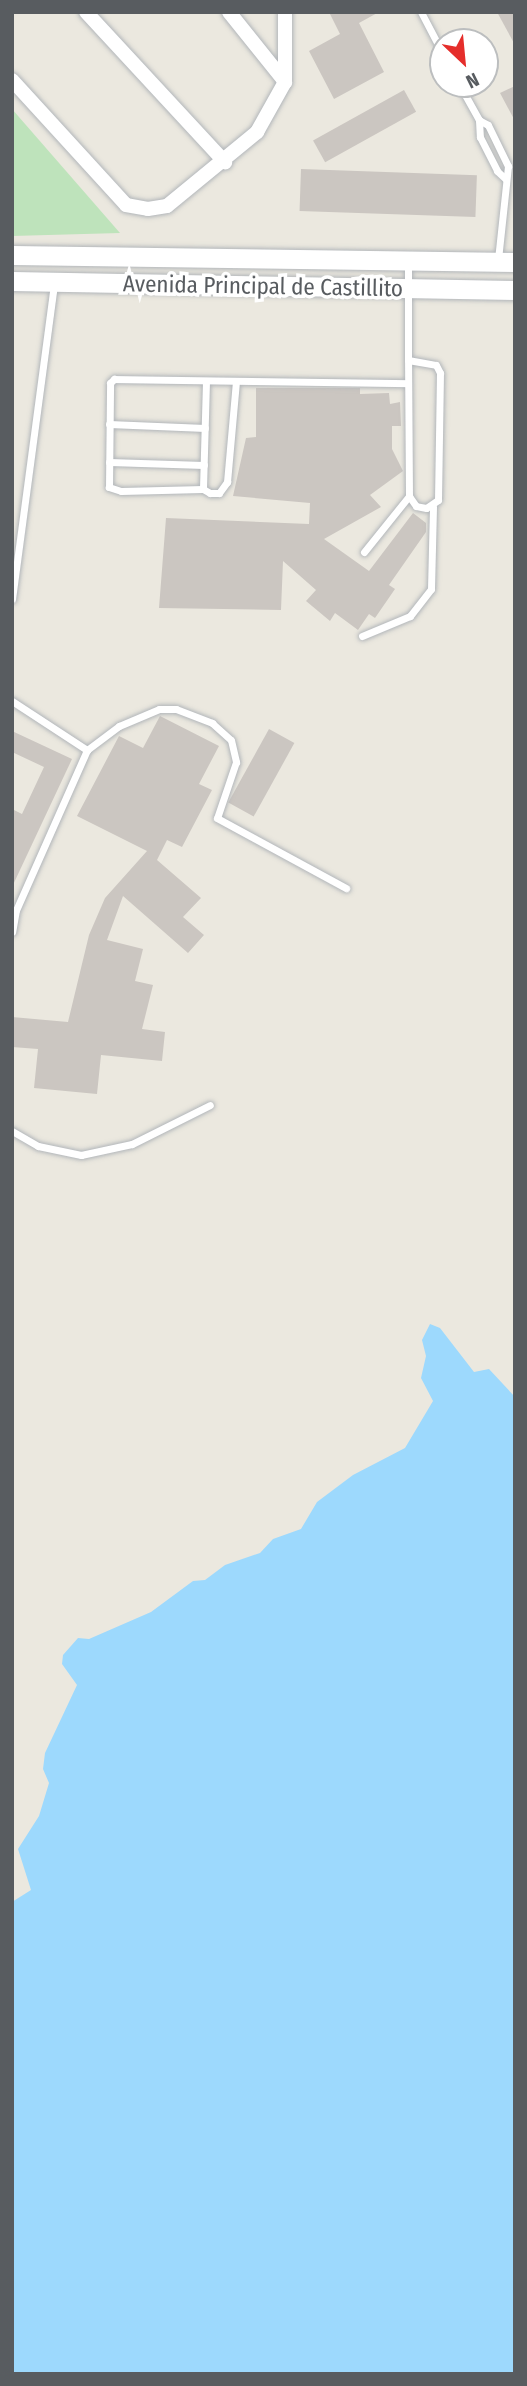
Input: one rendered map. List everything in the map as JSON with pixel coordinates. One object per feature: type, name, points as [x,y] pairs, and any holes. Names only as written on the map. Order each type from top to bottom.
[{"type":"main road","name":"Avenida Principal de Castillito","points":[[12,255],[408,263],[506,262]]},
{"type":"main road","name":"Avenida Principal de Castillito","points":[[12,281],[515,290]]},
{"type":"street","points":[[86,12],[225,162]]},
{"type":"street","points":[[229,12],[285,82]]},
{"type":"street","points":[[12,80],[126,205],[148,209],[167,206],[225,162],[257,131],[285,82],[285,12]]},
{"type":"street","points":[[54,282],[56,257]]},
{"type":"lane","points":[[421,12],[429,28]]},
{"type":"lane","points":[[467,98],[479,121],[480,137],[497,171],[506,179]]},
{"type":"lane","points":[[479,121],[488,125],[505,156],[506,262]]},
{"type":"lane","points":[[408,263],[409,496],[416,506],[433,507]]},
{"type":"lane","points":[[12,599],[54,282]]},
{"type":"lane","points":[[362,636],[410,616],[431,589],[433,507],[438,500],[440,373],[436,365],[408,360]]},
{"type":"lane","points":[[236,381],[227,482],[219,493],[203,489],[113,490],[109,487],[109,424],[114,379],[408,383]]},
{"type":"lane","points":[[203,489],[206,381]]},
{"type":"lane","points":[[109,424],[205,428]]},
{"type":"lane","points":[[109,462],[204,465]]},
{"type":"lane","points":[[364,552],[409,496]]},
{"type":"lane","points":[[12,701],[87,750]]},
{"type":"lane","points":[[12,932],[14,909],[87,750],[119,726],[159,709],[176,709],[212,723],[231,740],[236,762],[217,818],[346,888]]},
{"type":"lane","points":[[12,1131],[38,1146],[81,1155],[132,1144],[210,1104]]},
{"type":"green space","points":[[12,109],[120,233],[12,236]]},
{"type":"water","points":[[430,1324],[440,1328],[474,1372],[489,1369],[515,1397],[515,2374],[12,2374],[12,1902],[31,1890],[18,1849],[39,1816],[49,1783],[43,1769],[45,1753],[77,1685],[62,1664],[63,1655],[78,1638],[89,1639],[151,1612],[193,1581],[205,1580],[225,1565],[260,1553],[273,1539],[301,1529],[317,1502],[353,1475],[405,1448],[433,1401],[421,1378],[426,1356],[422,1340]]},
{"type":"building","points":[[329,12],[379,12],[359,23],[384,72],[334,99],[309,51],[340,34]]},
{"type":"building","points":[[497,12],[515,12],[515,45]]},
{"type":"building","points":[[515,86],[515,121],[500,93]]},
{"type":"building","points":[[404,90],[416,112],[325,162],[313,140]]},
{"type":"building","points":[[301,169],[477,175],[475,217],[300,211]]},
{"type":"building","points":[[256,388],[360,388],[360,394],[389,393],[390,404],[400,402],[401,426],[392,426],[392,449],[403,471],[370,495],[381,507],[324,539],[369,571],[413,513],[426,523],[426,532],[389,585],[395,589],[375,618],[369,614],[358,630],[335,613],[330,621],[306,601],[316,590],[283,561],[281,610],[159,608],[166,518],[309,524],[310,503],[233,496],[246,438],[256,437]]},
{"type":"building","points":[[160,716],[219,746],[199,784],[212,790],[182,847],[167,840],[157,860],[201,898],[183,917],[204,935],[188,953],[123,896],[107,940],[143,949],[135,981],[153,985],[142,1029],[165,1032],[162,1061],[101,1055],[97,1094],[34,1088],[38,1049],[12,1047],[12,1017],[68,1022],[89,935],[105,898],[147,851],[77,816],[119,736],[143,748]]},
{"type":"building","points":[[269,729],[294,743],[254,817],[228,802]]},
{"type":"building","points":[[12,731],[72,759],[12,887],[12,809],[22,814],[44,767],[12,752]]}]
